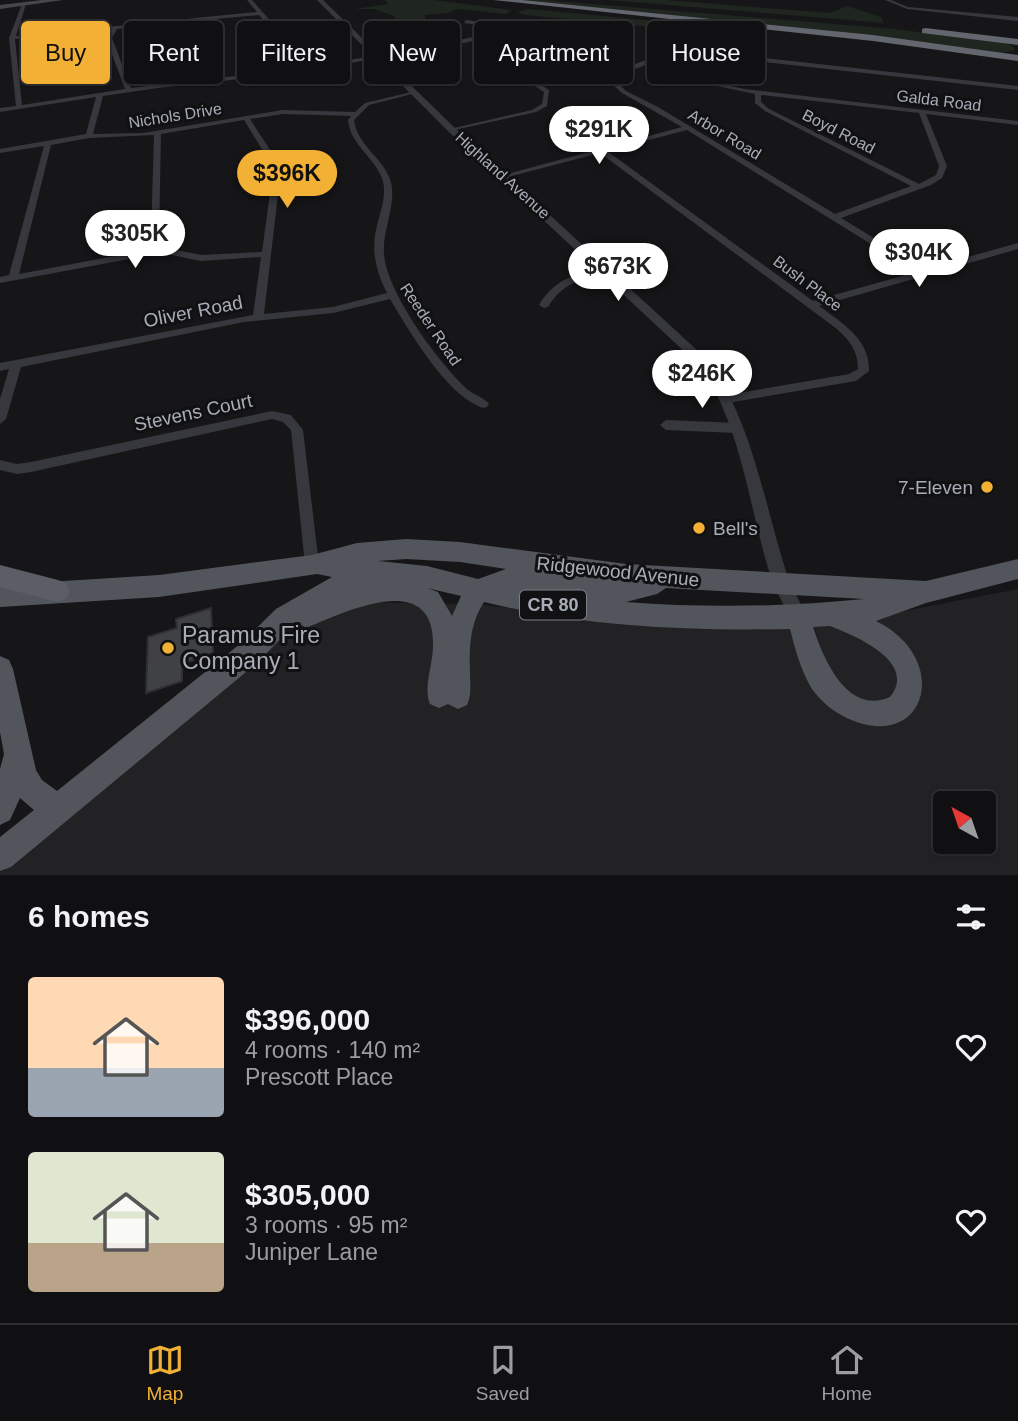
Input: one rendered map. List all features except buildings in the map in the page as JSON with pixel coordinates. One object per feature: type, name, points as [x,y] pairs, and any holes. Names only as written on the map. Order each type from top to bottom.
[{"type":"highway","points":[[320,0],[330,0]]},
{"type":"highway","points":[[497,0],[873,38],[1018,58]]},
{"type":"highway","points":[[567,0],[781,18]]},
{"type":"highway","points":[[912,29],[1018,42]]},
{"type":"highway","points":[[0,576],[58,592]]},
{"type":"main road","points":[[0,7],[60,0]]},
{"type":"main road","name":"Ridgewood Avenue","points":[[0,596],[159,586],[312,565],[356,553],[432,549],[674,579],[926,592]]},
{"type":"main road","name":"Ridgewood Avenue","points":[[312,565],[427,576],[540,603],[617,613],[699,619],[798,617],[874,610],[926,592],[1018,569]]},
{"type":"main road","points":[[249,653],[284,617],[300,606],[375,570]]},
{"type":"main road","points":[[0,856],[249,653],[301,619],[342,599],[385,592],[414,595],[430,600],[436,606],[444,627],[444,666],[449,696],[457,667],[462,623],[467,606],[479,590],[499,581],[515,579],[613,593],[674,579]]},
{"type":"main road","points":[[798,617],[815,669],[833,693],[848,706],[868,715],[895,712],[907,701],[911,686],[903,660],[879,635],[830,614]]},
{"type":"main road","points":[[0,669],[16,748],[28,784],[58,810]]},
{"type":"main road","points":[[0,810],[14,775],[16,748]]},
{"type":"street","points":[[249,0],[304,65],[310,67],[364,57]]},
{"type":"street","name":"Highland Avenue","points":[[320,0],[364,43]]},
{"type":"street","points":[[887,0],[907,8],[1018,19]]},
{"type":"street","points":[[19,107],[12,38],[24,4]]},
{"type":"street","points":[[190,21],[261,13]]},
{"type":"street","points":[[466,22],[474,23]]},
{"type":"street","points":[[12,38],[69,30],[124,28]]},
{"type":"street","points":[[114,29],[109,38],[128,90]]},
{"type":"street","name":"Arbor Road","points":[[765,60],[1017,90]]},
{"type":"street","name":"Arbor Road","points":[[647,64],[623,72],[616,78],[616,85],[923,272]]},
{"type":"street","points":[[0,110],[180,84]]},
{"type":"street","name":"Highland Avenue","points":[[406,84],[452,130],[699,357],[718,381],[737,428],[777,571],[798,617]]},
{"type":"street","points":[[452,130],[545,106],[547,91],[536,84]]},
{"type":"street","name":"Galda Road","points":[[715,84],[758,93],[1018,123]]},
{"type":"street","points":[[354,114],[375,100],[414,92]]},
{"type":"street","name":"Boyd Road","points":[[758,93],[758,103],[767,110],[919,187]]},
{"type":"street","points":[[89,136],[100,95]]},
{"type":"street","name":"Nichols Drive","points":[[0,151],[89,136],[118,137],[298,111],[354,114]]},
{"type":"street","points":[[835,217],[919,187],[934,180],[942,172],[943,166],[922,112]]},
{"type":"street","name":"Reeder Road","points":[[354,114],[351,125],[353,130],[381,169],[388,188],[387,208],[378,244],[385,280],[392,295],[453,382],[466,396],[483,404]]},
{"type":"street","points":[[246,118],[275,169],[276,188],[258,317]]},
{"type":"street","points":[[504,176],[687,128]]},
{"type":"street","points":[[158,132],[155,237],[162,250]]},
{"type":"street","points":[[13,277],[48,143]]},
{"type":"street","name":"Bush Place","points":[[601,150],[812,305],[858,344],[863,354],[863,370],[852,378],[727,399]]},
{"type":"street","points":[[812,305],[1018,246]]},
{"type":"street","points":[[0,279],[162,250],[177,256],[203,259],[267,254]]},
{"type":"street","points":[[544,305],[548,296],[561,285],[579,276],[605,269]]},
{"type":"street","name":"Oliver Road","points":[[0,367],[258,317],[333,310],[392,295]]},
{"type":"street","points":[[0,419],[16,364]]},
{"type":"street","name":"Stevens Court","points":[[0,465],[17,469],[31,467],[272,415],[285,416],[297,430],[312,565]]},
{"type":"street","points":[[666,425],[737,428]]},
{"type":"shaded area","points":[[384,0],[434,0],[512,10],[506,14],[457,9],[448,13],[425,15],[425,19],[397,21],[394,16],[374,9],[354,9],[389,4]]},
{"type":"shaded area","points":[[515,0],[545,0],[894,29],[999,42],[1013,46],[1015,50],[1003,53],[765,25],[765,21],[724,21]]},
{"type":"shaded area","points":[[609,0],[665,0],[830,13],[847,6],[881,17],[884,23]]},
{"type":"shaded area","points":[[530,9],[656,21],[647,21],[647,28],[633,25],[633,21],[589,21],[517,12]]},
{"type":"shaded area","points":[[1018,589],[1018,875],[0,875],[0,846],[290,601],[477,604],[554,614],[842,623]]},
{"type":"place","name":"7-Eleven","points":[[987,487]]},
{"type":"place","name":"Bell's","points":[[699,528]]},
{"type":"place","name":"Paramus Fire Company 1","points":[[168,648]]}]
